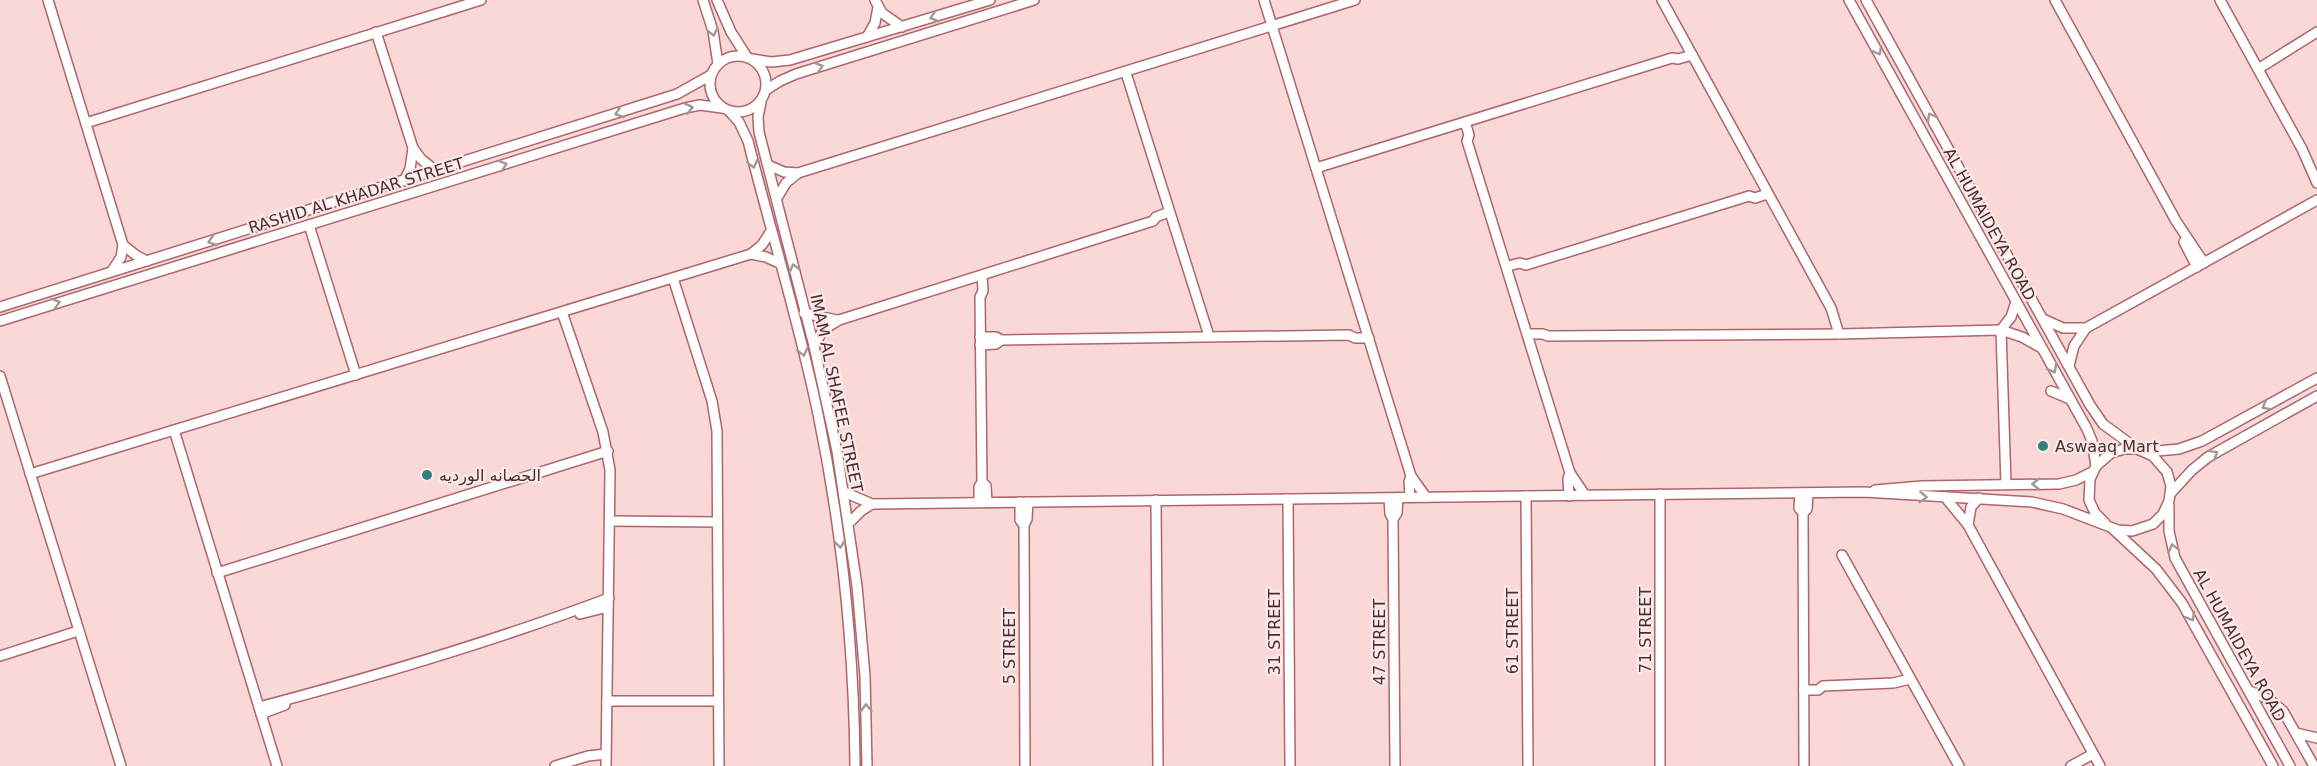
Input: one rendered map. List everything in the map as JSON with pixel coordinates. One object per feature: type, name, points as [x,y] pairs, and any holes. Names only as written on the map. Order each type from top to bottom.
[{"type":"street","points":[[48,0],[123,245],[119,262],[111,272]]},
{"type":"street","points":[[86,123],[481,0]]},
{"type":"street","points":[[703,0],[713,31],[718,64]]},
{"type":"street","points":[[717,0],[731,32],[750,58],[758,64],[765,76],[766,90],[760,102],[747,111],[726,110],[712,97],[711,75],[718,64],[735,56],[750,58],[771,62],[790,60],[990,0]]},
{"type":"street","points":[[766,90],[796,74],[1034,0]]},
{"type":"street","points":[[1264,0],[1411,476],[1426,497]]},
{"type":"street","points":[[768,165],[784,172],[798,173],[1355,0]]},
{"type":"street","points":[[1662,0],[1831,308],[1839,334]]},
{"type":"street","name":"AL HUMAIDEYA ROAD","points":[[1849,0],[2090,435],[2094,469]]},
{"type":"street","name":"AL HUMAIDEYA ROAD","points":[[1866,0],[2099,418],[2113,432],[2142,451]]},
{"type":"street","points":[[2055,0],[2200,265]]},
{"type":"street","points":[[2220,0],[2302,149],[2317,183]]},
{"type":"street","points":[[867,37],[875,22],[876,3]]},
{"type":"street","points":[[876,3],[888,18],[902,27]]},
{"type":"street","points":[[2256,66],[2317,32]]},
{"type":"street","points":[[376,33],[412,148],[410,169],[404,181]]},
{"type":"street","points":[[1316,168],[1672,58],[1678,59],[1690,51]]},
{"type":"street","points":[[1126,73],[1209,336]]},
{"type":"street","name":"RASHID AL KHADAR STREET","points":[[0,307],[677,94],[711,75]]},
{"type":"street","name":"IMAM AL SHAFEE STREET","points":[[760,102],[758,124],[829,409],[844,492],[862,631],[867,766]]},
{"type":"street","name":"RASHID AL KHADAR STREET","points":[[0,321],[685,108],[707,105],[726,110]]},
{"type":"street","name":"IMAM AL SHAFEE STREET","points":[[726,110],[739,122],[746,135],[797,324],[817,412],[833,499],[849,633],[855,766]]},
{"type":"street","points":[[1461,123],[1469,135],[1467,141],[1509,270],[1570,473],[1585,495]]},
{"type":"street","points":[[412,148],[425,163],[436,171]]},
{"type":"street","points":[[2302,149],[2317,171]]},
{"type":"street","points":[[777,198],[786,183],[798,173]]},
{"type":"street","points":[[1509,270],[1520,263],[1526,265],[1749,196],[1755,198],[1765,191]]},
{"type":"street","points":[[2069,366],[2074,346],[2086,328],[2317,200]]},
{"type":"street","points":[[814,346],[824,330],[839,320],[1153,221],[1156,217],[1171,216]]},
{"type":"street","points":[[309,225],[356,375]]},
{"type":"street","points":[[30,474],[751,254],[762,245],[771,231]]},
{"type":"street","points":[[123,245],[136,256],[147,261]]},
{"type":"street","points":[[751,254],[779,263]]},
{"type":"street","points":[[978,276],[976,292],[980,297],[982,482],[979,487],[983,502]]},
{"type":"street","points":[[673,278],[715,416],[718,446],[719,766]]},
{"type":"street","points":[[2006,484],[2001,330],[2011,317],[2016,302]]},
{"type":"street","points":[[562,312],[608,451],[611,480],[606,766]]},
{"type":"street","points":[[804,313],[839,320]]},
{"type":"street","points":[[2043,319],[2063,328],[2086,328]]},
{"type":"street","points":[[1529,338],[1544,340],[1548,336],[1839,334],[2001,330],[2022,337],[2042,348]]},
{"type":"street","points":[[980,341],[996,337],[1001,340],[1349,335],[1355,338],[1368,334]]},
{"type":"street","points":[[0,376],[121,766]]},
{"type":"street","points":[[1864,492],[1908,486],[2059,484],[2076,480],[2094,469],[2105,457],[2117,451],[2179,449],[2202,441],[2317,378]]},
{"type":"street","points":[[2051,391],[2070,399]]},
{"type":"street","points":[[844,492],[872,504],[1864,492],[1979,498],[2040,504],[2132,531],[2146,528],[2163,514],[2170,497],[2192,470],[2208,457],[2317,396]]},
{"type":"street","points":[[2306,403],[2317,405]]},
{"type":"street","points":[[174,430],[277,766]]},
{"type":"street","points":[[217,573],[608,451]]},
{"type":"street","points":[[2142,451],[2163,466],[2169,479],[2170,497]]},
{"type":"street","points":[[2094,469],[2088,486],[2090,500],[2095,513],[2108,525]]},
{"type":"street","points":[[1569,495],[1570,473]]},
{"type":"street","points":[[1410,497],[1411,476]]},
{"type":"street","points":[[1804,493],[1807,509],[1803,513],[1804,766]]},
{"type":"street","name":"71 STREET","points":[[1660,494],[1660,766]]},
{"type":"street","name":"61 STREET","points":[[1526,496],[1528,766]]},
{"type":"street","points":[[1945,497],[1968,525],[2100,766]]},
{"type":"street","name":"AL HUMAIDEYA ROAD","points":[[2170,497],[2169,531],[2175,558],[2290,766]]},
{"type":"street","name":"47 STREET","points":[[1394,498],[1390,514],[1393,519],[1395,766]]},
{"type":"street","points":[[1968,525],[1971,507],[1979,498]]},
{"type":"street","name":"31 STREET","points":[[1288,499],[1290,766]]},
{"type":"street","points":[[1156,500],[1158,766]]},
{"type":"street","name":"5 STREET","points":[[1024,502],[1020,520],[1024,525],[1025,766]]},
{"type":"street","points":[[849,524],[861,511],[872,504]]},
{"type":"street","points":[[610,521],[717,522]]},
{"type":"street","name":"AL HUMAIDEYA ROAD","points":[[2108,525],[2149,562],[2176,594],[2273,766]]},
{"type":"street","points":[[1842,555],[1957,765]]},
{"type":"street","points":[[260,710],[609,603]]},
{"type":"street","points":[[0,656],[78,632]]},
{"type":"street","points":[[1804,686],[1818,690],[1823,686],[1898,683],[1910,679]]},
{"type":"street","points":[[2248,690],[2277,705],[2313,763]]},
{"type":"street","points":[[607,701],[718,701]]},
{"type":"street","points":[[2296,733],[2317,740],[2313,763]]},
{"type":"street","points":[[555,766],[588,756],[606,754]]},
{"type":"street","points":[[2071,766],[2093,754]]},
{"type":"place","name":"Aswaaq Mart","points":[[2043,446]]},
{"type":"place","name":"الحصانه الورديه","points":[[427,475]]}]
